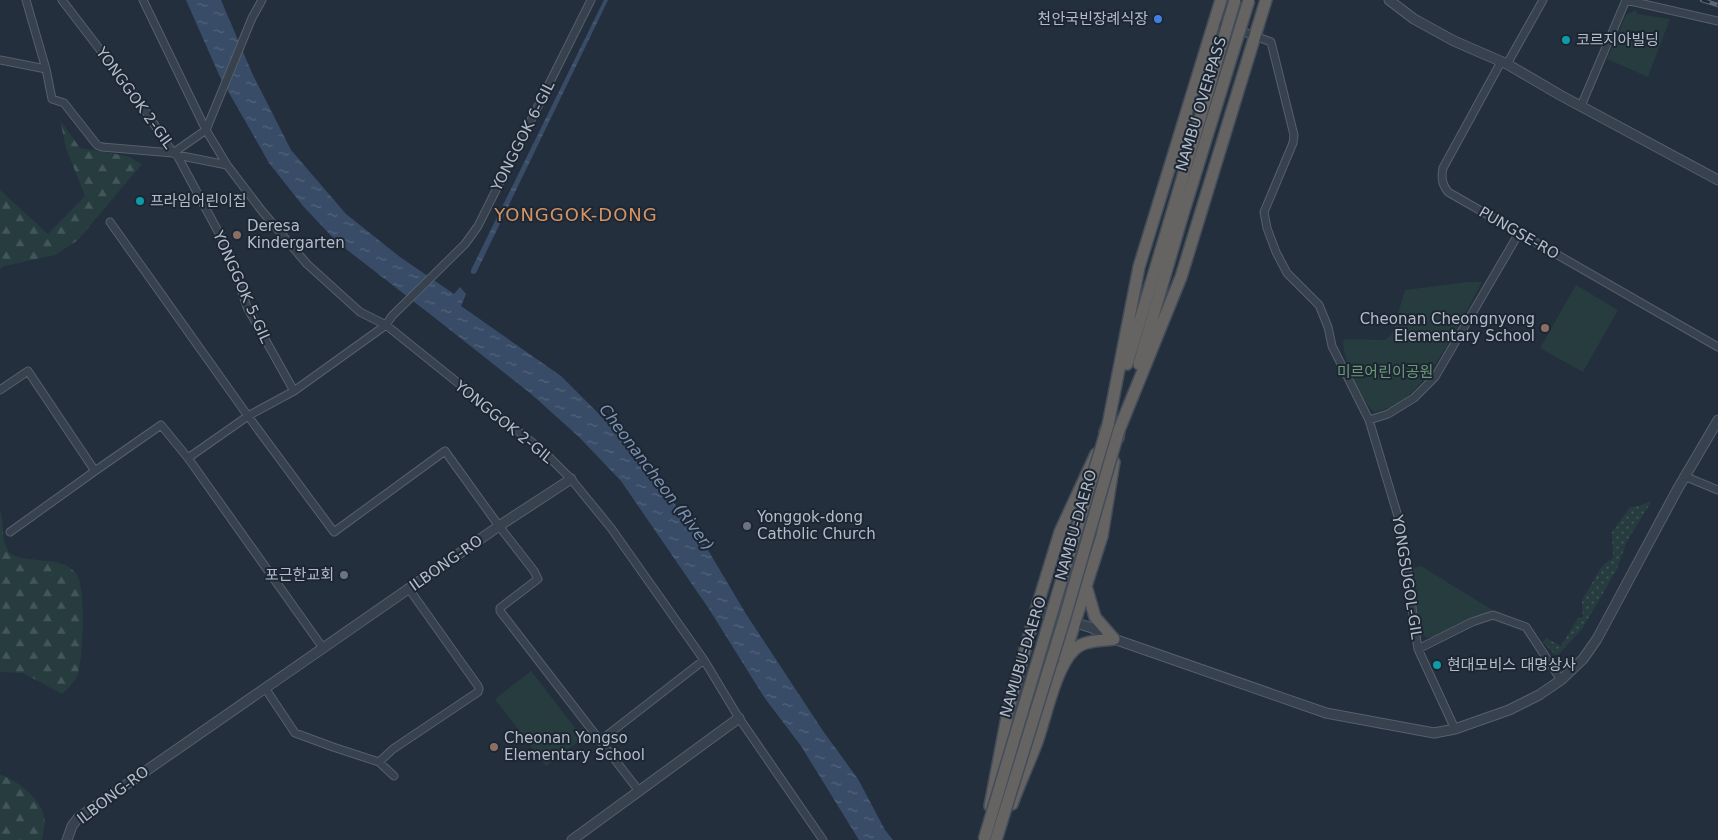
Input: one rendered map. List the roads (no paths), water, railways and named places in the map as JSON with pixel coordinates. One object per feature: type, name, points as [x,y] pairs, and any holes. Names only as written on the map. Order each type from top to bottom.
[{"type":"highway","points":[[997,840],[1037,740],[1076,623],[1102,536],[1114,428],[1139,267],[1221,0]]},
{"type":"highway","name":"NAMBU OVERPASS","points":[[1177,215],[1236,0]]},
{"type":"highway","name":"NAMBU OVERPASS","points":[[1177,215],[1249,0]]},
{"type":"highway","points":[[984,840],[1008,712],[1060,532],[1114,428],[1181,277],[1266,0]]},
{"type":"highway","name":"NAMBU-DAERO","points":[[997,840],[1065,617],[1114,428],[1177,215]]},
{"type":"highway","name":"NAMUBU-DAERO","points":[[984,840],[1114,428]]},
{"type":"highway","points":[[1086,586],[1096,617],[1114,639]]},
{"type":"highway","points":[[1056,682],[1074,650],[1082,644],[1114,639]]},
{"type":"street","points":[[26,0],[46,68],[52,99],[64,103],[97,145],[175,154],[206,130],[247,28],[262,0]]},
{"type":"street","name":"YONGGOK 2-GIL","points":[[62,0],[137,98],[175,154],[227,166]]},
{"type":"street","name":"YONGGOK 2-GIL","points":[[143,0],[206,130],[227,166],[262,211],[307,264],[360,312],[386,325],[544,452],[571,479],[611,528],[704,660],[739,718],[823,840]]},
{"type":"street","name":"YONGGOK 6-GIL","points":[[386,325],[392,316],[465,244],[478,226],[592,0]]},
{"type":"street","points":[[1389,0],[1414,19],[1454,41],[1504,63],[1718,180]]},
{"type":"street","name":"PUNGSE-RO","points":[[1544,0],[1504,63],[1443,168],[1443,185],[1448,192],[1718,347]]},
{"type":"street","points":[[1581,106],[1625,0],[1718,21]]},
{"type":"street","name":"YONGSUGOL-GIL","points":[[1214,21],[1271,42],[1294,135],[1293,143],[1264,212],[1267,228],[1286,273],[1319,305],[1328,327],[1332,346],[1368,420],[1400,523],[1418,649],[1455,729]]},
{"type":"street","points":[[0,60],[46,68]]},
{"type":"street","name":"YONGGOK 5-GIL","points":[[175,154],[228,250],[247,307],[294,391]]},
{"type":"street","points":[[110,222],[248,416],[334,532],[445,451],[538,579],[500,608],[500,611],[639,791]]},
{"type":"street","points":[[1368,420],[1388,414],[1414,398],[1434,377],[1519,233]]},
{"type":"street","points":[[188,458],[248,416],[294,391],[386,325]]},
{"type":"street","points":[[0,390],[28,371],[95,471]]},
{"type":"street","points":[[1036,610],[1092,628],[1114,639],[1326,713],[1434,733],[1455,729],[1509,710],[1539,695],[1561,680],[1583,659],[1597,639],[1684,476],[1718,420]]},
{"type":"street","points":[[10,532],[161,425],[188,458],[323,648]]},
{"type":"street","points":[[1684,476],[1718,490]]},
{"type":"street","name":"ILBONG-RO","points":[[66,840],[78,818],[499,526],[571,479]]},
{"type":"street","points":[[380,762],[393,749],[479,690],[409,589]]},
{"type":"street","points":[[1418,649],[1472,622],[1493,615],[1526,627],[1561,680]]},
{"type":"street","points":[[600,740],[704,660]]},
{"type":"street","points":[[265,688],[295,732],[380,762],[394,776]]},
{"type":"street","points":[[572,840],[739,718]]},
{"type":"water","points":[[186,0],[221,0],[252,73],[291,150],[346,214],[400,257],[454,294],[460,287],[466,294],[461,306],[561,376],[614,429],[651,473],[702,540],[746,614],[823,731],[858,779],[885,830],[893,840],[859,840],[801,746],[764,697],[709,609],[621,481],[578,436],[530,393],[337,242],[303,206],[269,163],[220,77]]},
{"type":"water","points":[[604,0],[608,0],[476,273],[473,274],[471,270]]},
{"type":"railway","points":[[1702,0],[1718,5]]},
{"type":"place","name":"천안국빈장례식장","points":[[1158,19]]},
{"type":"place","name":"코르지아빌딩","points":[[1566,40]]},
{"type":"place","name":"프라임어린이집","points":[[140,201]]},
{"type":"place","name":"Deresa Kindergarten","points":[[237,235]]},
{"type":"place","name":"Cheonan Cheongnyong Elementary School","points":[[1545,328]]},
{"type":"place","name":"Yonggok-dong Catholic Church","points":[[747,526]]},
{"type":"place","name":"포근한교회","points":[[344,575]]},
{"type":"place","name":"현대모비스 대명상사","points":[[1437,665]]},
{"type":"place","name":"Cheonan Yongso Elementary School","points":[[494,747]]},
{"type":"district","name":"YONGGOK-DONG","points":[[576,215]]},
{"type":"park label","name":"미르어린이공원","points":[[1385,372]]},
{"type":"water label","name":"Cheonancheon (River)","points":[[657,477]]}]
